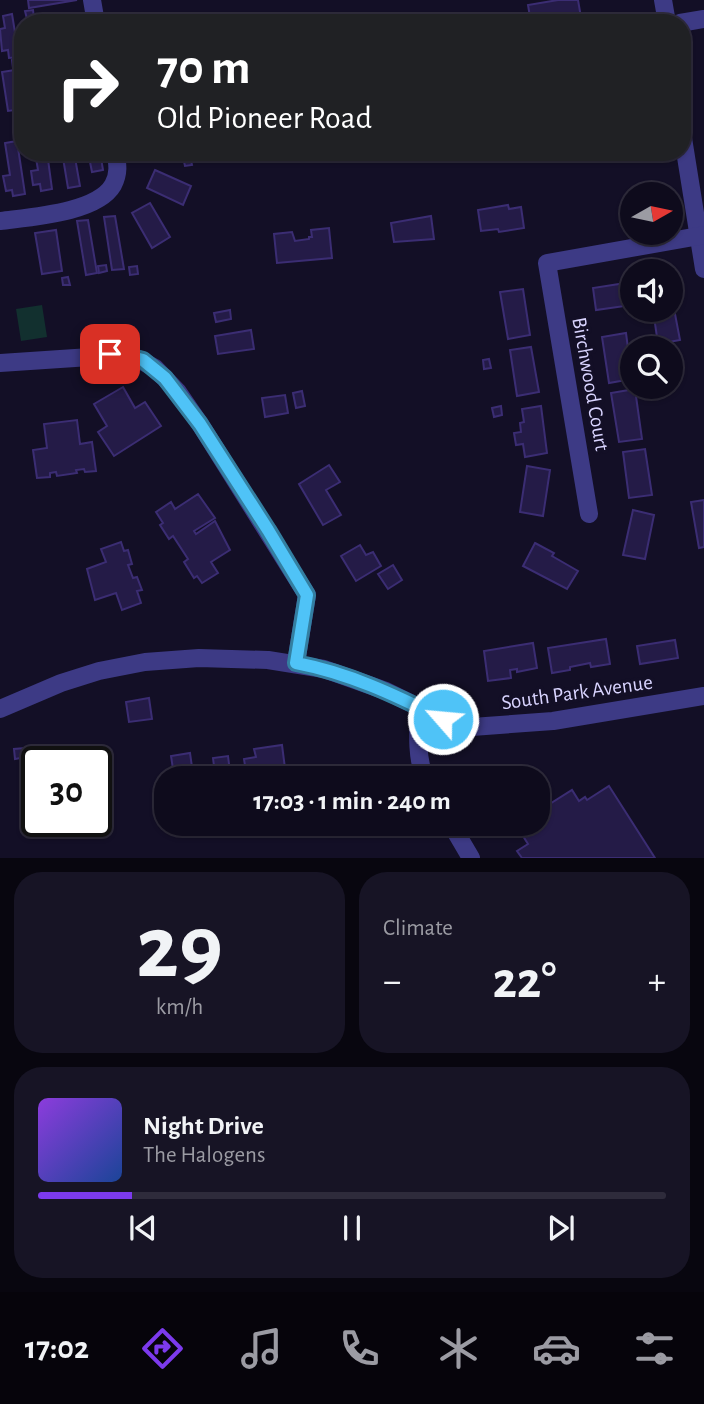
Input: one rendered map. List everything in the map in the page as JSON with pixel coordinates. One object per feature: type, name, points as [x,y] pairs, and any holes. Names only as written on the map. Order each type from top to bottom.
[{"type":"street","points":[[0,221],[77,208],[98,199],[109,190],[116,178],[117,161]]},
{"type":"street","points":[[687,161],[701,235],[704,269]]},
{"type":"street","name":"Birchwood Court","points":[[589,514],[547,263],[701,235]]},
{"type":"street","points":[[0,363],[120,355],[143,360],[159,371],[178,392],[207,434],[307,595],[296,663]]},
{"type":"street","name":"South Park Avenue","points":[[0,709],[80,677],[145,662],[199,658],[296,663],[355,678],[454,723],[486,727],[553,721],[704,696]]},
{"type":"street","points":[[419,707],[421,766]]},
{"type":"street","points":[[458,836],[471,858]]},
{"type":"green space","points":[[42,305],[47,337],[21,341],[16,309]]},
{"type":"building","points":[[28,0],[77,0],[29,8]]},
{"type":"building","points":[[578,0],[580,14],[530,14],[528,5]]},
{"type":"building","points":[[12,14],[14,58],[9,58],[8,50],[2,51],[0,29],[5,28],[3,16]]},
{"type":"building","points":[[14,70],[14,110],[8,111],[2,72]]},
{"type":"building","points":[[14,142],[14,161],[20,161],[25,194],[13,196],[12,190],[6,191],[3,176],[10,175],[5,143]]},
{"type":"building","points":[[36,161],[48,161],[52,189],[41,191],[40,184],[33,185],[31,171],[38,170]]},
{"type":"building","points":[[64,161],[76,161],[80,186],[68,188]]},
{"type":"building","points":[[90,161],[102,161],[103,170],[92,172]]},
{"type":"building","points":[[184,161],[191,161],[192,165],[185,166]]},
{"type":"building","points":[[155,170],[191,186],[183,205],[147,188]]},
{"type":"building","points":[[150,203],[170,237],[152,248],[132,213]]},
{"type":"building","points":[[508,205],[509,209],[521,207],[524,228],[499,232],[498,229],[481,231],[478,210]]},
{"type":"building","points":[[115,216],[124,269],[112,270],[104,217]]},
{"type":"building","points":[[431,216],[434,239],[394,242],[391,223]]},
{"type":"building","points":[[88,220],[97,273],[86,275],[77,221]]},
{"type":"building","points":[[329,228],[332,258],[277,263],[274,234],[292,232],[295,241],[312,237],[311,230]]},
{"type":"building","points":[[56,230],[62,271],[42,274],[35,233]]},
{"type":"building","points":[[106,265],[107,271],[99,273],[98,266]]},
{"type":"building","points":[[137,266],[138,274],[130,275],[129,267]]},
{"type":"building","points":[[68,277],[70,285],[63,285],[62,278]]},
{"type":"building","points":[[620,284],[620,307],[596,310],[593,288]]},
{"type":"building","points":[[523,289],[530,335],[508,339],[500,292]]},
{"type":"building","points":[[230,310],[231,319],[216,322],[214,313]]},
{"type":"building","points":[[655,322],[677,322],[679,336],[657,336]]},
{"type":"building","points":[[251,330],[254,349],[218,354],[215,336]]},
{"type":"building","points":[[626,333],[626,336],[620,336],[620,381],[609,383],[602,337]]},
{"type":"building","points":[[531,347],[539,392],[517,396],[510,350]]},
{"type":"building","points":[[489,359],[491,368],[484,369],[483,360]]},
{"type":"building","points":[[123,387],[135,408],[145,402],[161,426],[114,456],[98,432],[107,426],[94,404]]},
{"type":"building","points":[[302,391],[305,406],[296,408],[293,393]]},
{"type":"building","points":[[620,392],[620,399],[636,399],[642,439],[619,442],[611,393]]},
{"type":"building","points":[[285,395],[288,413],[265,417],[262,398]]},
{"type":"building","points":[[501,406],[502,415],[494,417],[492,408]]},
{"type":"building","points":[[541,406],[547,453],[525,457],[523,444],[516,445],[514,433],[521,432],[520,423],[524,422],[522,409]]},
{"type":"building","points":[[77,420],[80,444],[92,442],[96,471],[76,470],[77,473],[57,476],[56,472],[50,473],[50,477],[37,478],[33,450],[47,448],[44,424]]},
{"type":"building","points":[[645,449],[652,495],[629,498],[623,452]]},
{"type":"building","points":[[329,465],[340,482],[326,490],[341,515],[323,525],[299,484]]},
{"type":"building","points":[[527,466],[550,470],[543,516],[520,512]]},
{"type":"building","points":[[198,494],[215,518],[194,531],[196,534],[215,521],[230,550],[211,562],[218,573],[202,583],[197,576],[194,578],[184,562],[188,559],[173,536],[169,539],[156,512],[171,502],[175,509]]},
{"type":"building","points":[[704,500],[704,547],[699,548],[691,502]]},
{"type":"building","points":[[633,510],[654,515],[645,559],[623,555]]},
{"type":"building","points":[[121,542],[124,551],[128,550],[132,564],[128,565],[133,578],[137,577],[142,590],[137,591],[141,603],[122,610],[116,593],[95,600],[87,569],[106,562],[101,549]]},
{"type":"building","points":[[535,543],[578,571],[567,589],[523,566]]},
{"type":"building","points":[[360,545],[366,555],[373,552],[381,566],[356,581],[341,556]]},
{"type":"building","points":[[393,565],[402,580],[388,589],[378,574]]},
{"type":"building","points":[[606,639],[610,664],[591,667],[590,663],[552,673],[548,648]]},
{"type":"building","points":[[675,640],[678,658],[640,664],[637,646]]},
{"type":"building","points":[[533,643],[537,668],[517,672],[517,669],[510,670],[511,678],[488,681],[484,651]]},
{"type":"building","points":[[149,698],[152,719],[129,722],[126,702]]},
{"type":"building","points":[[282,745],[285,766],[245,766],[244,759],[256,757],[254,749]]},
{"type":"building","points":[[21,748],[21,758],[15,759],[14,749]]},
{"type":"building","points":[[190,753],[192,766],[173,766],[171,756]]},
{"type":"building","points":[[228,756],[229,766],[214,766],[213,758]]},
{"type":"building","points":[[609,786],[655,858],[522,858],[517,851],[528,844],[523,836],[550,836],[550,804],[572,790],[579,801],[585,797],[587,800]]},
{"type":"route","points":[[110,354],[143,360],[159,371],[178,392],[255,508],[307,595],[296,663],[369,683],[443,719]]}]
